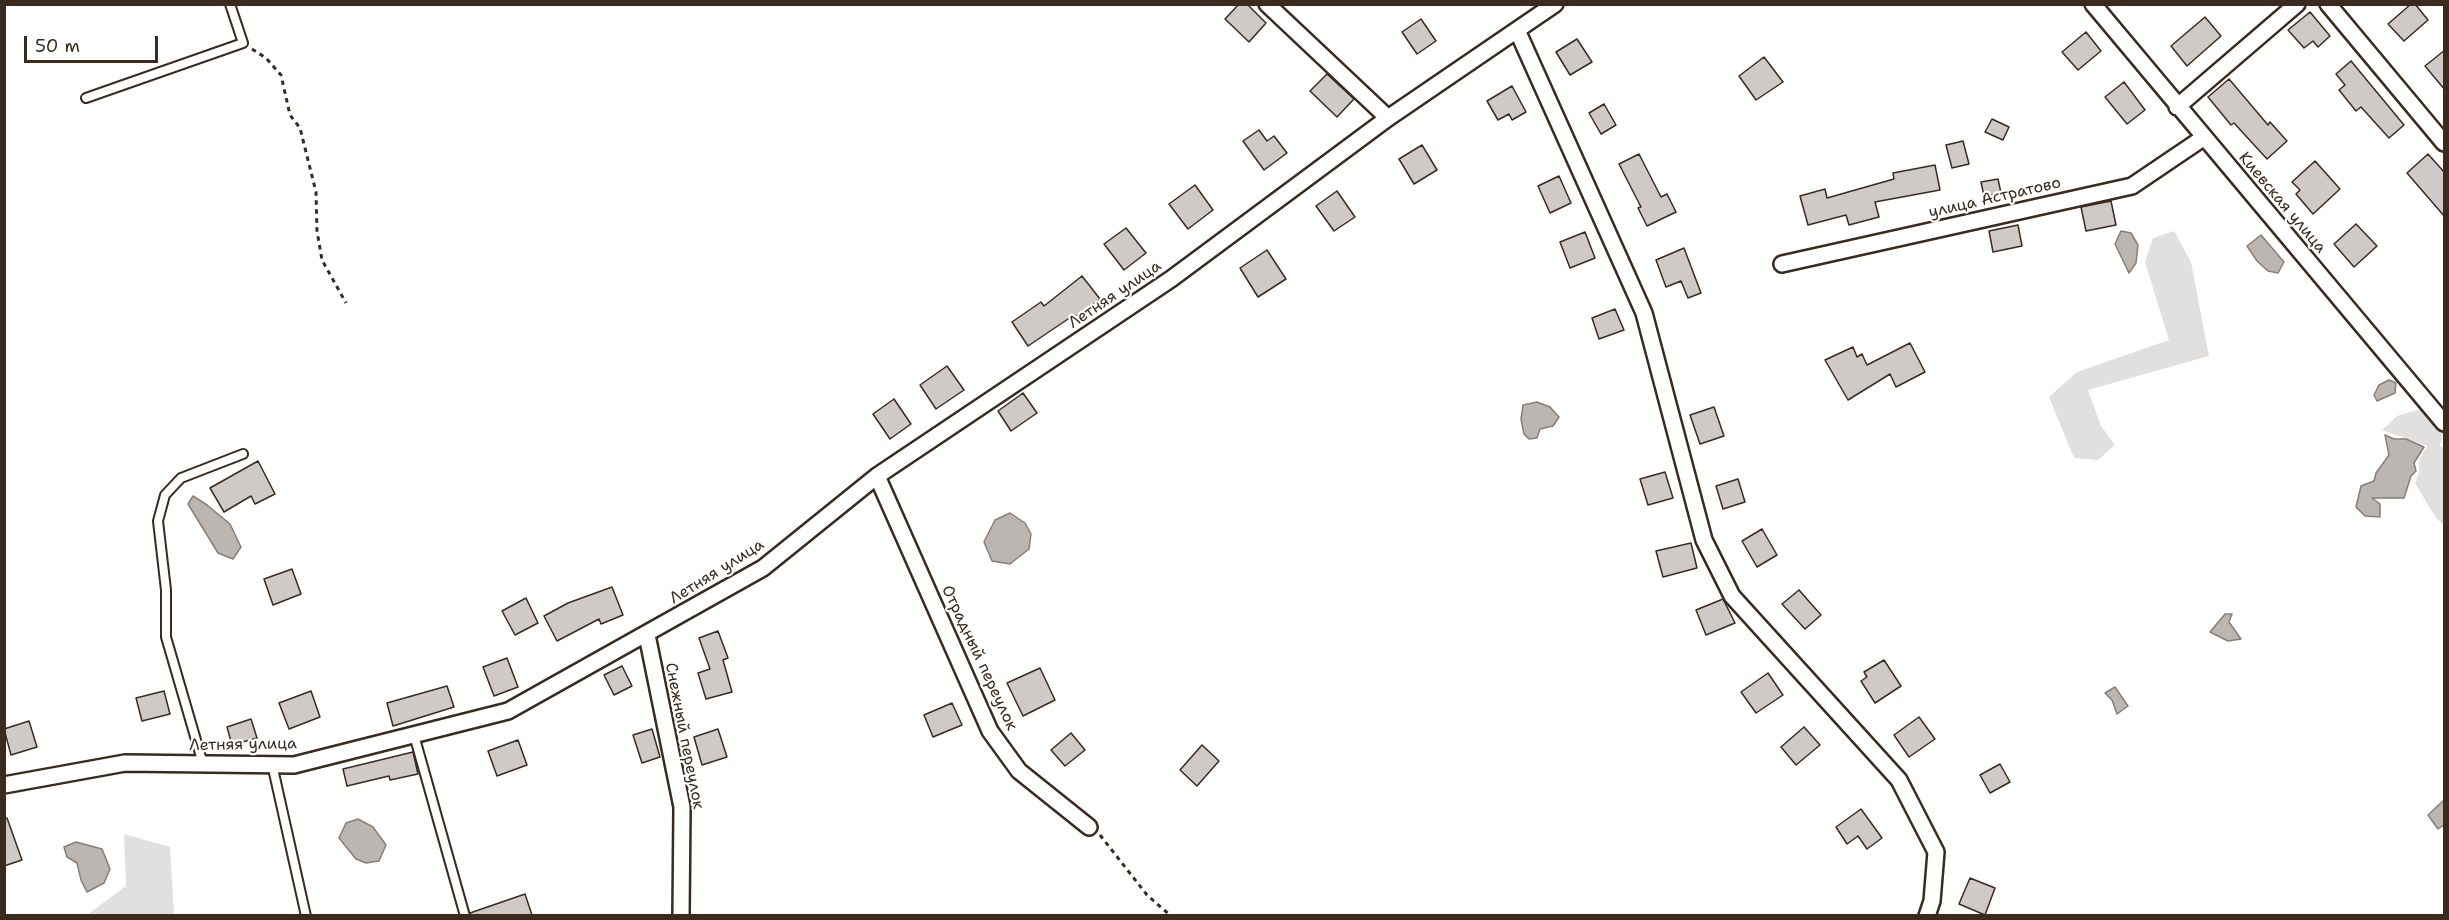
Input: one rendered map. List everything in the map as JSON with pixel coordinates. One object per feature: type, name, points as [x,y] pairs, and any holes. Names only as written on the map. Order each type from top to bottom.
[{"type":"street","points":[[1267,4],[1383,122]]},
{"type":"street","name":"Летняя улица","points":[[4,784],[125,764],[294,765],[508,711],[763,568],[877,476],[1171,279],[1383,122],[1556,4]]},
{"type":"street","name":"Киевская улица","points":[[2093,4],[2203,138],[2445,423]]},
{"type":"street","points":[[2177,107],[2297,4]]},
{"type":"street","points":[[2328,4],[2445,143]]},
{"type":"street","points":[[1517,30],[1644,313],[1704,540],[1732,596],[1899,780],[1936,852],[1932,902],[1927,915]]},
{"type":"street","name":"улица Астратово","points":[[1782,264],[2132,186],[2203,138]]},
{"type":"street","name":"Отрадный переулок","points":[[877,476],[990,731],[1019,771],[1089,827]]},
{"type":"street","name":"Снежный переулок","points":[[646,635],[682,807],[681,915]]},
{"type":"lane","points":[[86,98],[243,43],[230,4]]},
{"type":"lane","points":[[203,764],[166,637],[166,590],[158,521],[165,495],[181,478],[243,454]]},
{"type":"lane","points":[[414,735],[465,915]]},
{"type":"lane","points":[[272,764],[306,915]]},
{"type":"path","points":[[243,43],[266,58],[281,75],[290,115],[300,128],[316,192],[317,231],[322,260],[346,303]]},
{"type":"path","points":[[1089,827],[1106,840],[1147,895],[1171,915]]},
{"type":"shaded area","points":[[2121,231],[2131,233],[2138,245],[2136,263],[2129,273],[2115,244]]},
{"type":"shaded area","points":[[2174,231],[2191,262],[2209,356],[2088,390],[2101,426],[2115,445],[2098,460],[2074,458],[2049,397],[2077,372],[2169,340],[2145,262],[2153,238]]},
{"type":"shaded area","points":[[2261,235],[2284,262],[2278,273],[2268,271],[2257,261],[2247,246]]},
{"type":"shaded area","points":[[2389,380],[2396,383],[2395,393],[2377,401],[2374,395],[2379,385]]},
{"type":"shaded area","points":[[1537,402],[1550,407],[1559,417],[1553,426],[1540,429],[1537,438],[1529,439],[1524,434],[1521,419],[1523,405]]},
{"type":"shaded area","points":[[2423,408],[2444,431],[2440,446],[2444,448],[2444,525],[2436,518],[2415,483],[2419,472],[2419,460],[2427,446],[2382,430],[2397,416]]},
{"type":"shaded area","points":[[2385,435],[2394,439],[2406,439],[2424,447],[2414,463],[2416,471],[2411,476],[2404,498],[2372,498],[2380,504],[2380,517],[2365,516],[2356,507],[2361,486],[2374,481],[2376,473],[2389,455]]},
{"type":"shaded area","points":[[193,496],[230,524],[241,547],[233,559],[218,553],[188,504]]},
{"type":"shaded area","points":[[1010,513],[1025,523],[1031,534],[1029,549],[1010,564],[992,561],[984,542],[995,520]]},
{"type":"shaded area","points":[[2225,614],[2232,614],[2229,622],[2241,639],[2228,641],[2210,632]]},
{"type":"shaded area","points":[[2115,687],[2128,706],[2117,714],[2112,700],[2105,693]]},
{"type":"shaded area","points":[[2444,800],[2444,825],[2438,829],[2428,815]]},
{"type":"shaded area","points":[[358,819],[373,827],[386,845],[379,861],[366,863],[356,859],[339,838],[346,823]]},
{"type":"shaded area","points":[[124,834],[170,847],[174,915],[87,915],[126,886]]},
{"type":"shaded area","points":[[76,842],[102,849],[110,869],[104,883],[87,892],[77,863],[67,857],[64,847]]},
{"type":"building","points":[[1239,4],[1247,4],[1266,23],[1249,42],[1225,19]]},
{"type":"building","points":[[2411,4],[2415,4],[2428,20],[2404,41],[2388,24]]},
{"type":"building","points":[[2310,12],[2330,36],[2318,47],[2313,41],[2304,48],[2288,30]]},
{"type":"building","points":[[2205,17],[2221,36],[2187,66],[2171,46]]},
{"type":"building","points":[[1421,19],[1436,41],[1417,54],[1402,32]]},
{"type":"building","points":[[2086,32],[2101,51],[2078,70],[2062,52]]},
{"type":"building","points":[[1577,39],[1592,62],[1570,75],[1556,52]]},
{"type":"building","points":[[2445,50],[2445,90],[2425,66]]},
{"type":"building","points":[[1764,57],[1783,82],[1756,100],[1739,76]]},
{"type":"building","points":[[2351,61],[2404,125],[2389,138],[2361,107],[2356,111],[2339,90],[2345,85],[2336,74]]},
{"type":"building","points":[[1327,74],[1354,99],[1337,117],[1310,91]]},
{"type":"building","points":[[2229,79],[2268,125],[2270,122],[2287,141],[2267,159],[2234,123],[2231,125],[2208,97]]},
{"type":"building","points":[[2124,82],[2145,110],[2127,124],[2105,97]]},
{"type":"building","points":[[1512,86],[1526,112],[1512,120],[1509,114],[1498,120],[1487,101]]},
{"type":"building","points":[[1604,104],[1616,125],[1601,134],[1589,113]]},
{"type":"building","points":[[1992,119],[2009,127],[2003,140],[1985,132]]},
{"type":"building","points":[[1259,130],[1267,141],[1274,136],[1287,153],[1264,170],[1243,141]]},
{"type":"building","points":[[1963,141],[1969,164],[1952,168],[1946,145]]},
{"type":"building","points":[[1422,145],[1437,170],[1414,184],[1399,159]]},
{"type":"building","points":[[1639,154],[1661,197],[1667,194],[1676,212],[1647,226],[1638,208],[1641,207],[1619,164]]},
{"type":"building","points":[[2428,154],[2445,173],[2445,217],[2407,173]]},
{"type":"building","points":[[2315,161],[2340,189],[2313,214],[2296,194],[2300,190],[2292,182]]},
{"type":"building","points":[[1935,165],[1940,190],[1875,202],[1879,217],[1849,225],[1846,215],[1808,225],[1800,196],[1825,189],[1827,198],[1894,179],[1893,173]]},
{"type":"building","points":[[1559,176],[1571,203],[1550,213],[1538,186]]},
{"type":"building","points":[[1998,179],[2001,193],[1984,196],[1981,182]]},
{"type":"building","points":[[1195,185],[1213,210],[1188,229],[1169,204]]},
{"type":"building","points":[[1337,191],[1355,217],[1334,231],[1316,206]]},
{"type":"building","points":[[2111,201],[2116,225],[2086,231],[2081,207]]},
{"type":"building","points":[[2356,224],[2377,246],[2354,267],[2334,244]]},
{"type":"building","points":[[2018,225],[2022,246],[1993,252],[1989,231]]},
{"type":"building","points":[[1126,228],[1146,253],[1124,270],[1104,244]]},
{"type":"building","points":[[1585,232],[1595,258],[1570,268],[1560,242]]},
{"type":"building","points":[[1684,248],[1701,293],[1688,298],[1681,281],[1666,287],[1656,260]]},
{"type":"building","points":[[1267,250],[1286,279],[1258,297],[1240,268]]},
{"type":"building","points":[[1082,276],[1100,299],[1028,346],[1012,322],[1041,302],[1044,306]]},
{"type":"building","points":[[1615,309],[1624,330],[1599,339],[1592,318]]},
{"type":"building","points":[[1910,343],[1925,372],[1896,387],[1890,374],[1848,400],[1825,360],[1853,347],[1857,357],[1862,354],[1867,365]]},
{"type":"building","points":[[947,366],[964,390],[936,409],[920,385]]},
{"type":"building","points":[[1023,393],[1037,413],[1011,431],[998,411]]},
{"type":"building","points":[[894,399],[911,424],[890,439],[873,414]]},
{"type":"building","points":[[1714,407],[1724,436],[1700,444],[1690,415]]},
{"type":"building","points":[[258,461],[275,494],[255,504],[251,496],[224,512],[210,488]]},
{"type":"building","points":[[1665,472],[1673,498],[1648,505],[1640,479]]},
{"type":"building","points":[[1738,479],[1745,502],[1723,509],[1716,486]]},
{"type":"building","points":[[1762,529],[1777,555],[1757,567],[1742,541]]},
{"type":"building","points":[[1691,543],[1697,568],[1663,577],[1656,551]]},
{"type":"building","points":[[292,569],[301,594],[273,605],[264,579]]},
{"type":"building","points":[[612,587],[623,615],[601,624],[599,619],[557,641],[544,616],[568,603]]},
{"type":"building","points":[[1799,590],[1821,615],[1805,629],[1782,604]]},
{"type":"building","points":[[526,598],[538,623],[515,635],[502,611]]},
{"type":"building","points":[[1723,599],[1735,623],[1706,635],[1696,610]]},
{"type":"building","points":[[718,631],[728,658],[723,660],[732,692],[706,699],[698,673],[710,669],[699,638]]},
{"type":"building","points":[[507,658],[518,687],[494,696],[483,667]]},
{"type":"building","points":[[1884,660],[1901,686],[1875,703],[1861,681],[1867,677],[1864,672]]},
{"type":"building","points":[[622,666],[632,686],[614,695],[604,675]]},
{"type":"building","points":[[1040,668],[1055,700],[1023,716],[1007,683]]},
{"type":"building","points":[[1768,673],[1783,695],[1756,713],[1741,692]]},
{"type":"building","points":[[447,686],[454,707],[393,726],[387,703]]},
{"type":"building","points":[[164,691],[170,714],[142,721],[136,698]]},
{"type":"building","points":[[311,691],[320,717],[289,729],[279,703]]},
{"type":"building","points":[[952,703],[962,725],[933,737],[924,715]]},
{"type":"building","points":[[1919,717],[1935,739],[1909,757],[1894,735]]},
{"type":"building","points":[[251,719],[257,738],[232,745],[227,727]]},
{"type":"building","points":[[29,721],[37,747],[11,755],[4,729]]},
{"type":"building","points":[[1804,727],[1820,745],[1796,765],[1781,747]]},
{"type":"building","points":[[652,729],[660,757],[642,763],[633,735]]},
{"type":"building","points":[[718,729],[727,757],[702,765],[694,737]]},
{"type":"building","points":[[1071,733],[1085,750],[1065,766],[1051,750]]},
{"type":"building","points":[[518,740],[527,765],[497,776],[488,751]]},
{"type":"building","points":[[1202,745],[1219,761],[1197,786],[1180,770]]},
{"type":"building","points":[[413,752],[418,774],[390,780],[389,776],[347,786],[343,769]]},
{"type":"building","points":[[2000,764],[2010,782],[1990,793],[1980,775]]},
{"type":"building","points":[[1861,809],[1882,838],[1867,849],[1858,836],[1847,844],[1836,827]]},
{"type":"building","points":[[4,818],[7,818],[22,860],[4,866]]},
{"type":"building","points":[[1970,878],[1995,888],[1985,915],[1959,904]]},
{"type":"building","points":[[525,894],[532,915],[471,915],[470,913]]}]
